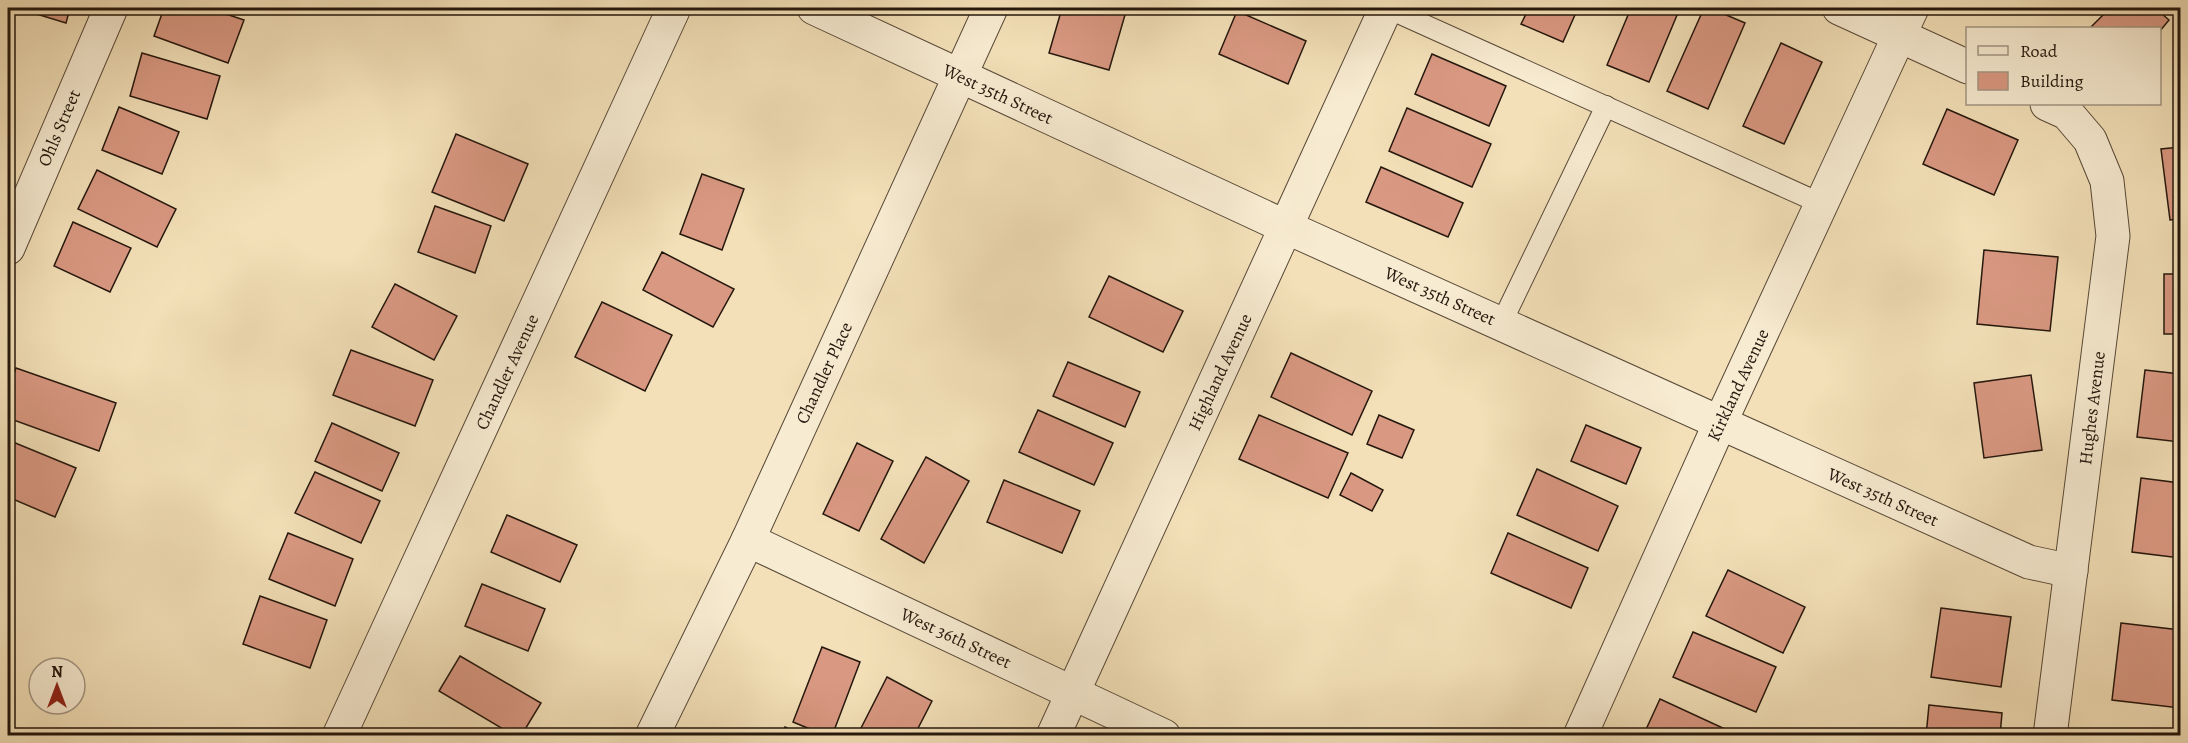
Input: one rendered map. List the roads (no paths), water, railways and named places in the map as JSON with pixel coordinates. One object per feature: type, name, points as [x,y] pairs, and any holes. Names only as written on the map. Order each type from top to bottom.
[{"type":"street","name":"Ohls Street","points":[[8,248],[111,8]]},
{"type":"street","name":"Chandler Avenue","points":[[339,735],[674,8]]},
{"type":"street","name":"West 35th Street","points":[[814,8],[1286,227],[2029,562],[2071,571]]},
{"type":"street","name":"Chandler Place","points":[[652,735],[748,540],[991,8]]},
{"type":"street","name":"Highland Avenue","points":[[1053,735],[1386,8]]},
{"type":"street","points":[[1839,8],[1906,22],[1966,66]]},
{"type":"street","name":"Kirkland Avenue","points":[[1580,735],[1720,423],[1906,22]]},
{"type":"street","name":"Hughes Avenue","points":[[2050,105],[2067,112],[2090,140],[2107,181],[2113,236],[2050,735]]},
{"type":"street","name":"West 36th Street","points":[[748,540],[1164,735]]},
{"type":"lane","points":[[1386,8],[1822,204]]},
{"type":"lane","points":[[1501,324],[1606,106]]}]
